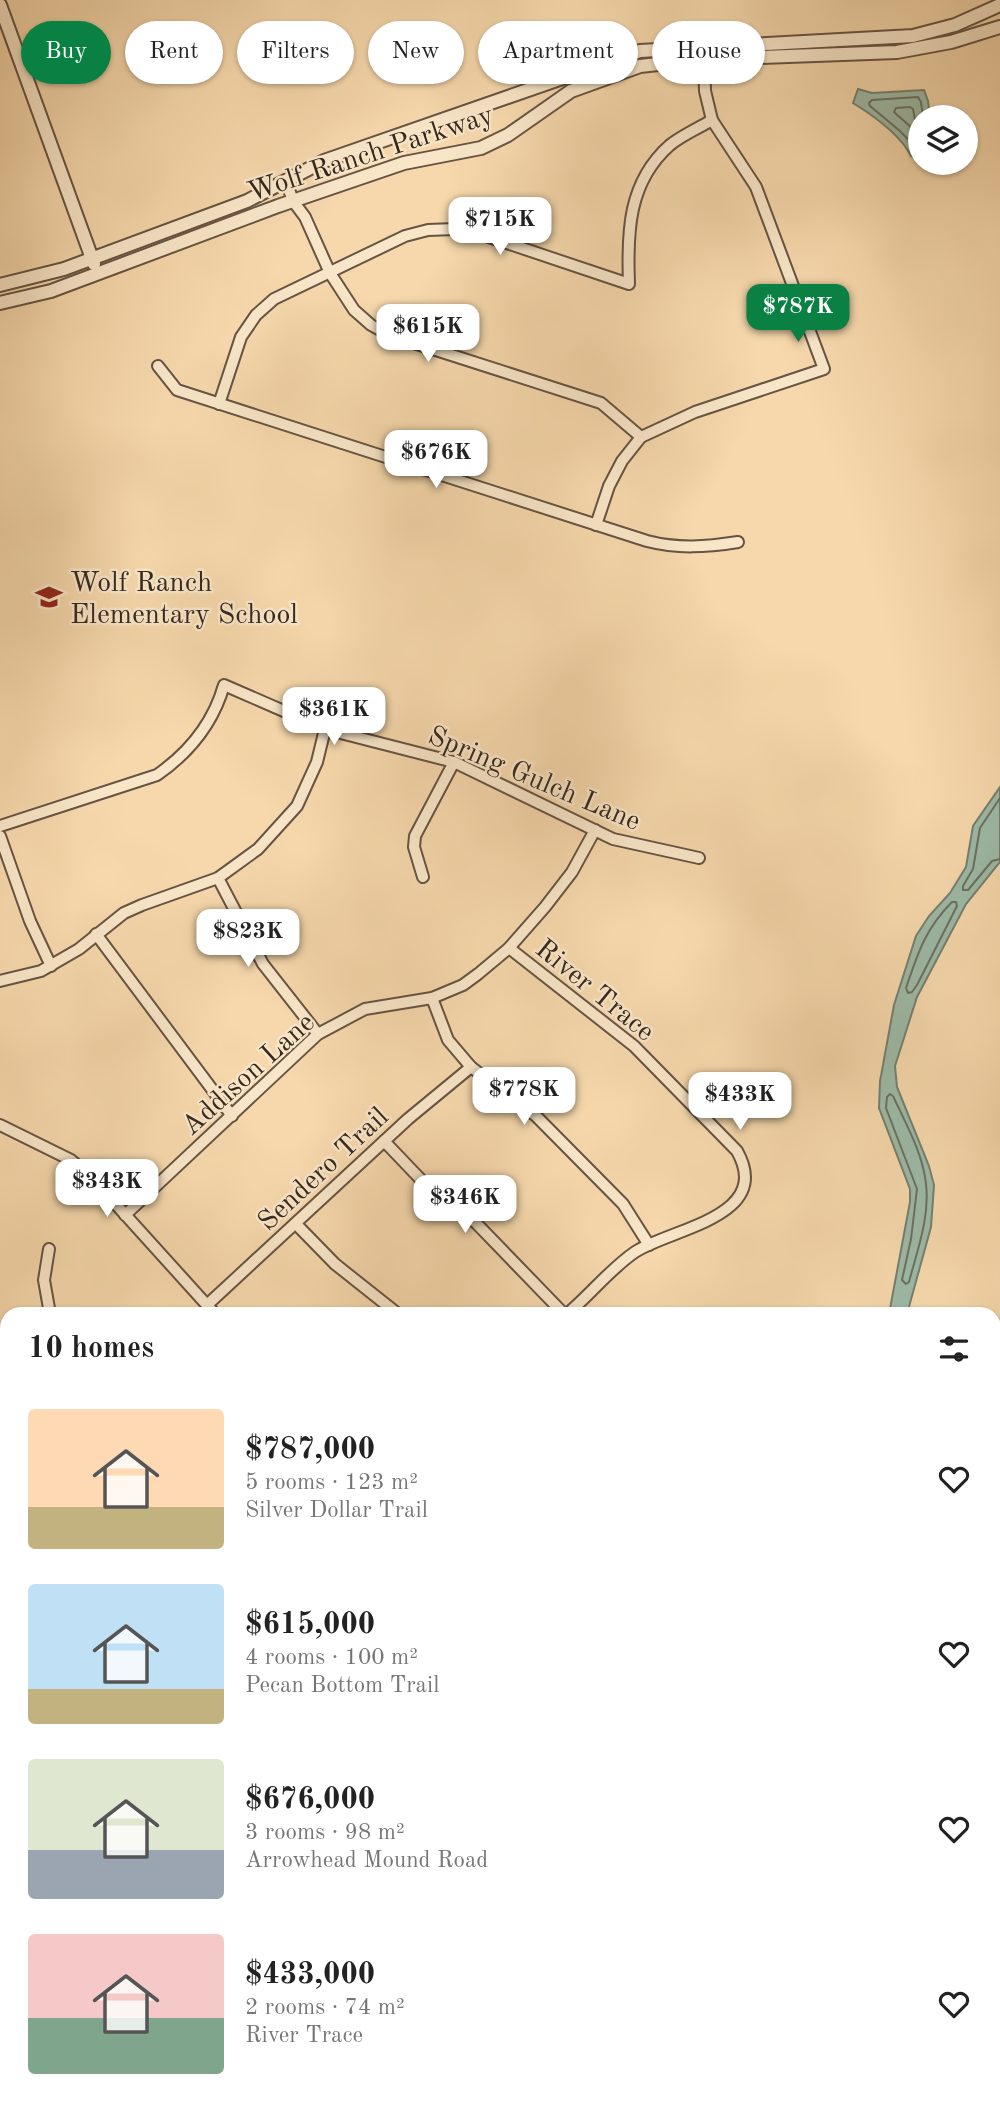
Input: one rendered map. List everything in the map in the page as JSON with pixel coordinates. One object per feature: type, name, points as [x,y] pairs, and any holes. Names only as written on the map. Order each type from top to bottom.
[{"type":"street","points":[[0,5],[97,274]]},
{"type":"street","name":"Wolf Ranch Parkway","points":[[765,43],[913,36],[955,25],[1000,6]]},
{"type":"street","name":"Wolf Ranch Parkway","points":[[765,57],[897,52],[951,42],[1000,27]]},
{"type":"street","name":"Wolf Ranch Parkway","points":[[0,285],[45,275],[91,259],[247,201],[324,161],[631,53],[652,49]]},
{"type":"street","name":"Wolf Ranch Parkway","points":[[0,303],[51,291],[293,201],[404,163],[491,144],[571,91],[652,64]]},
{"type":"street","points":[[596,525],[622,461],[641,437],[695,412],[824,369],[756,187],[712,120],[705,84]]},
{"type":"street","points":[[219,404],[241,337],[257,315],[274,299],[405,236],[428,230],[455,229],[483,235],[629,284],[628,246],[635,197],[651,164],[672,143],[712,120]]},
{"type":"street","points":[[286,181],[293,201],[305,217],[330,274],[354,310],[371,324],[389,335],[601,403],[641,437]]},
{"type":"street","points":[[158,366],[177,390],[596,525],[670,547],[694,548],[738,542]]},
{"type":"street","name":"Spring Gulch Lane","points":[[0,825],[157,775],[176,762],[195,743],[219,702],[223,685],[325,729],[454,762],[594,830],[632,845],[699,858]]},
{"type":"street","points":[[0,981],[29,975],[51,966],[79,949],[124,913],[218,878],[258,849],[297,806],[317,762],[325,729]]},
{"type":"street","points":[[423,877],[414,847],[415,836],[454,762]]},
{"type":"street","name":"Addison Lane","points":[[125,1214],[318,1034],[365,1009],[432,998],[463,985],[509,948],[572,872],[594,830]]},
{"type":"street","points":[[0,836],[30,921],[51,966]]},
{"type":"street","points":[[218,878],[263,964],[318,1034]]},
{"type":"street","points":[[96,934],[232,1116]]},
{"type":"street","name":"River Trace","points":[[509,948],[634,1046],[737,1151],[744,1171],[743,1188],[733,1205],[710,1219],[649,1245],[627,1258],[574,1307]]},
{"type":"street","points":[[432,998],[448,1040],[471,1067],[536,1116],[622,1204],[649,1245]]},
{"type":"street","name":"Sendero Trail","points":[[207,1305],[384,1141],[471,1067]]},
{"type":"street","points":[[0,1125],[71,1160],[93,1179],[207,1305]]},
{"type":"street","points":[[384,1141],[427,1186],[476,1223],[559,1307]]},
{"type":"street","points":[[296,1224],[335,1264],[389,1307]]},
{"type":"street","points":[[49,1249],[44,1280],[49,1307]]},
{"type":"water","points":[[858,89],[872,93],[924,90],[928,105],[908,105],[908,151],[893,133],[853,103]]},
{"type":"water","points":[[1000,787],[1000,862],[966,904],[917,997],[895,1066],[897,1087],[934,1185],[931,1227],[909,1307],[890,1307],[910,1202],[910,1189],[879,1108],[880,1081],[894,1005],[916,936],[929,916],[950,893],[966,867],[973,826]]},
{"type":"place","name":"Wolf Ranch Elementary School","points":[[49,597]]}]
